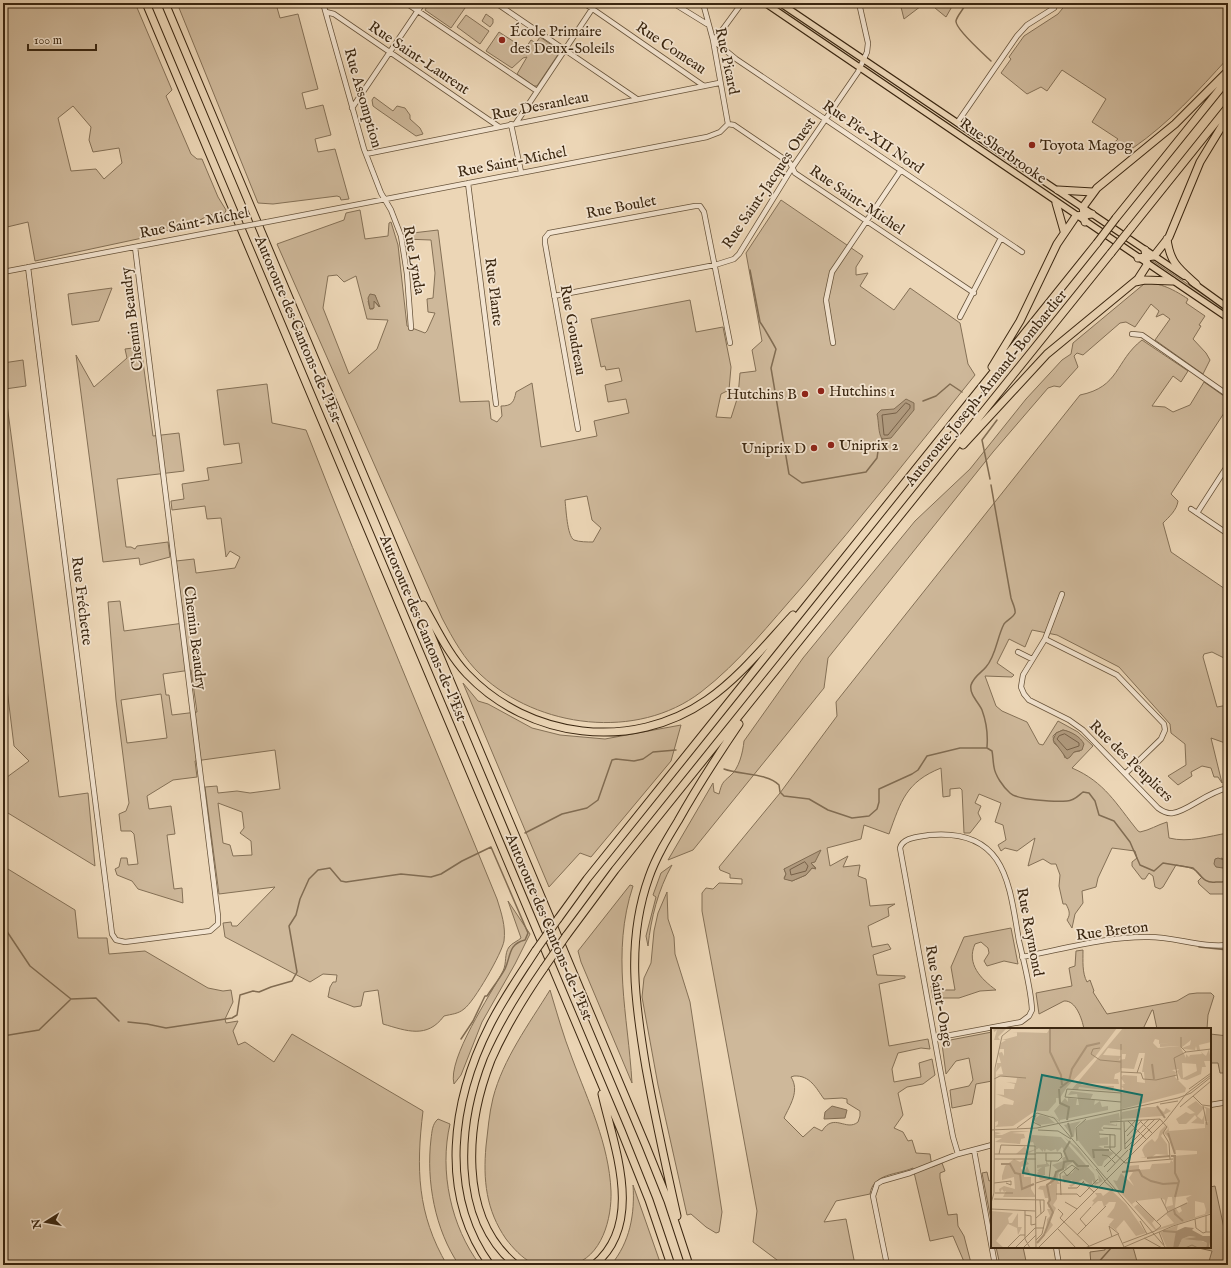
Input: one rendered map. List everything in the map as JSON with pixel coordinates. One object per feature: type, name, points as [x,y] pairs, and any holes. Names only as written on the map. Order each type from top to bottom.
[{"type":"highway","name":"Autoroute des Cantons-de-l'Est","points":[[146,3],[597,1075],[649,1200],[671,1265]]},
{"type":"highway","name":"Autoroute des Cantons-de-l'Est","points":[[165,3],[646,1146],[689,1265]]},
{"type":"highway","points":[[1084,215],[1093,192],[1175,124],[1228,70]]},
{"type":"highway","name":"Autoroute Joseph-Armand-Bombardier","points":[[820,588],[1228,79]]},
{"type":"highway","name":"Autoroute Joseph-Armand-Bombardier","points":[[764,687],[1228,107]]},
{"type":"highway","points":[[1138,258],[1154,256],[1167,239],[1200,162],[1228,116]]},
{"type":"highway","points":[[1058,190],[1093,192]]},
{"type":"highway","points":[[1056,203],[1064,231]]},
{"type":"highway","points":[[970,400],[1013,334],[1064,231],[1076,216],[1092,214]]},
{"type":"highway","points":[[1167,239],[1169,252],[1173,261],[1196,284]]},
{"type":"highway","points":[[1135,282],[1146,257]]},
{"type":"highway","points":[[924,486],[1044,357],[1070,333],[1135,282],[1144,280],[1172,281]]},
{"type":"highway","points":[[410,584],[456,660],[467,674],[488,693],[514,710],[536,720],[565,729],[598,732],[628,731],[650,726],[679,716],[707,700],[730,681],[820,588]]},
{"type":"highway","points":[[490,1265],[472,1236],[461,1203],[456,1167],[458,1124],[470,1076],[483,1040],[503,1001],[558,918],[587,879],[820,588]]},
{"type":"highway","points":[[516,1265],[495,1242],[480,1211],[473,1175],[473,1133],[480,1097],[494,1055],[516,1012],[566,936],[615,870],[764,687]]},
{"type":"highway","points":[[684,1250],[654,1110],[640,1035],[634,974],[636,927],[645,888],[663,846],[704,778],[764,687]]},
{"type":"highway","points":[[594,1265],[606,1254],[614,1240],[620,1220],[622,1191],[619,1162],[597,1075]]},
{"type":"main road","name":"Rue Sherbrooke","points":[[765,3],[1076,216]]},
{"type":"main road","name":"Rue Sherbrooke","points":[[780,3],[1058,190],[1084,215],[1138,258]]},
{"type":"main road","points":[[1092,214],[1146,257],[1172,281],[1228,318]]},
{"type":"main road","points":[[1154,256],[1196,284],[1228,308]]},
{"type":"street","name":"Rue Assomption","points":[[323,3],[366,154],[384,199]]},
{"type":"street","points":[[406,3],[537,90]]},
{"type":"street","points":[[352,108],[424,3]]},
{"type":"street","points":[[496,3],[637,99]]},
{"type":"street","name":"Rue Comeau","points":[[584,3],[704,86]]},
{"type":"street","points":[[521,172],[513,123],[565,50],[596,3]]},
{"type":"street","points":[[674,3],[707,24]]},
{"type":"street","name":"Rue Picard","points":[[703,3],[707,24],[713,40],[728,124]]},
{"type":"street","points":[[713,40],[742,3]]},
{"type":"street","name":"Rue Saint-Jacques Ouest","points":[[554,296],[715,265],[734,259],[739,254],[792,168],[860,68],[868,40],[859,3]]},
{"type":"street","points":[[957,123],[1017,36],[1027,26],[1054,8]]},
{"type":"street","name":"Rue Saint-Laurent","points":[[326,12],[331,12],[498,126]]},
{"type":"street","name":"Rue Pie-XII Nord","points":[[713,40],[725,51],[1022,252]]},
{"type":"street","name":"Rue Desranleau","points":[[366,154],[498,126],[720,83]]},
{"type":"street","name":"Rue Saint-Michel","points":[[3,272],[710,136],[724,130],[728,124],[734,125],[790,163],[795,173],[974,293]]},
{"type":"street","points":[[833,343],[826,300],[831,274],[901,170]]},
{"type":"street","name":"Rue Plante","points":[[468,183],[496,404]]},
{"type":"street","name":"Rue Lynda","points":[[384,199],[397,224],[403,244],[411,328]]},
{"type":"street","name":"Rue Boulet","points":[[547,236],[551,233],[696,206],[701,207],[704,212],[715,265]]},
{"type":"street","name":"Rue Goudreau","points":[[547,236],[545,243],[578,429]]},
{"type":"street","points":[[960,317],[974,293],[1001,238]]},
{"type":"street","name":"Chemin Beaudry","points":[[114,938],[125,942],[206,932],[216,927],[219,920],[135,247]]},
{"type":"street","points":[[715,265],[730,343]]},
{"type":"street","name":"Rue Fréchette","points":[[28,267],[111,930],[114,938]]},
{"type":"street","points":[[1132,334],[1142,336],[1228,395]]},
{"type":"street","points":[[1197,513],[1228,465]]},
{"type":"street","points":[[1192,510],[1228,534]]},
{"type":"street","points":[[1018,652],[1032,660],[1046,639],[1062,594]]},
{"type":"street","points":[[1046,639],[1117,675],[1164,724],[1165,730],[1161,739],[1126,773]]},
{"type":"street","name":"Rue des Peupliers","points":[[1032,660],[1021,679],[1022,691],[1029,700],[1080,728],[1126,773],[1158,808],[1169,813],[1177,812],[1210,794],[1228,788]]},
{"type":"street","name":"Rue Raymond","points":[[903,842],[919,837],[950,835],[972,840],[990,852],[1000,863],[1006,876],[1032,1007],[1031,1013],[1027,1019],[1021,1022],[935,1038]]},
{"type":"street","name":"Rue Saint-Onge","points":[[903,842],[901,851],[952,1131],[958,1154]]},
{"type":"street","name":"Rue Breton","points":[[1022,957],[1105,941],[1140,937],[1163,938],[1214,945],[1228,945]]},
{"type":"street","points":[[1211,1105],[1228,1102]]},
{"type":"street","points":[[887,1265],[873,1196],[875,1187],[882,1181],[910,1173],[958,1154],[991,1145]]},
{"type":"street","points":[[974,1150],[991,1243]]},
{"type":"street","points":[[992,1248],[995,1265]]},
{"type":"street","points":[[1056,1248],[1059,1265]]},
{"type":"shaded area","points":[[3,3],[135,3],[172,90],[166,96],[191,154],[197,159],[202,159],[218,197],[226,210],[223,216],[214,219],[211,214],[200,220],[147,237],[35,261],[28,222],[3,228]],"holes":[[[73,106],[91,127],[89,140],[93,152],[119,148],[122,163],[104,179],[96,169],[71,171],[58,118]]]},
{"type":"shaded area","points":[[177,3],[280,3],[276,4],[280,18],[298,14],[318,89],[302,93],[306,109],[323,105],[331,135],[315,139],[318,152],[335,149],[349,199],[341,200],[340,197],[337,196],[273,204],[258,203]]},
{"type":"shaded area","points":[[429,3],[457,3],[465,8],[451,28],[425,10]]},
{"type":"shaded area","points":[[900,3],[925,3],[904,19]]},
{"type":"shaded area","points":[[940,3],[954,3],[946,17],[935,8]]},
{"type":"shaded area","points":[[1067,3],[1228,3],[1228,58],[1159,128],[1133,148],[1129,145],[1111,155],[1106,150],[1118,139],[1092,122],[1106,99],[1062,70],[1047,91],[1041,87],[1027,94],[1001,73],[1011,59],[1009,57],[1024,36],[1058,14]]},
{"type":"shaded area","points":[[486,14],[493,19],[493,23],[490,27],[482,21]]},
{"type":"shaded area","points":[[466,15],[489,31],[480,44],[457,27]]},
{"type":"shaded area","points":[[499,32],[525,49],[531,40],[536,43],[540,37],[559,50],[559,53],[537,86],[534,86],[517,74],[527,57],[523,58],[512,68],[486,51]]},
{"type":"shaded area","points":[[374,97],[393,111],[397,106],[405,108],[410,115],[410,119],[420,128],[423,134],[416,136],[373,106],[372,100]]},
{"type":"shaded area","points":[[781,200],[863,256],[856,267],[856,275],[868,273],[860,286],[894,310],[910,288],[960,323],[968,364],[975,375],[802,587],[741,656],[701,692],[676,708],[648,717],[618,722],[588,722],[559,717],[530,707],[504,693],[481,675],[464,655],[450,634],[277,244],[344,220],[346,213],[360,210],[365,239],[388,236],[389,223],[391,222],[398,245],[407,326],[425,333],[435,313],[428,312],[427,299],[433,298],[435,273],[431,240],[404,239],[404,234],[438,230],[460,402],[489,401],[491,419],[497,422],[502,416],[501,406],[512,403],[516,392],[532,383],[541,447],[597,436],[594,421],[629,413],[626,399],[608,402],[605,385],[622,381],[619,368],[606,370],[605,366],[601,367],[591,319],[690,300],[696,332],[723,327],[731,367],[729,390],[721,394],[716,417],[731,418],[738,396],[740,373],[756,371],[752,350],[762,341],[746,253]],"holes":[[[337,275],[344,282],[356,276],[367,319],[388,320],[377,349],[349,374],[323,308],[328,276]],[[375,295],[379,307],[374,301],[373,309],[370,309],[368,301]],[[587,496],[592,520],[601,528],[593,542],[574,540],[568,528],[565,500]]]},
{"type":"shaded area","points":[[1153,261],[1228,311],[1228,315],[1152,264]]},
{"type":"shaded area","points":[[1150,283],[1161,285],[1173,290],[1188,299],[1186,303],[1205,316],[1193,339],[1206,353],[1210,360],[1203,374],[1155,340],[1170,319],[1163,314],[1156,317],[1159,311],[1151,304],[1135,327],[1126,322],[1120,323],[1083,355],[1077,353],[1074,356],[1078,367],[1060,387],[1054,386],[1048,388],[993,452],[828,658],[824,688],[693,850],[668,860],[713,783],[714,792],[719,794],[725,780],[736,769],[742,755],[744,741],[803,658],[915,521],[970,469],[1026,399],[1062,360],[1071,354],[1073,343],[1144,284]]},
{"type":"shaded area","points":[[112,288],[99,321],[72,325],[68,294]]},
{"type":"shaded area","points":[[1142,340],[1188,371],[1181,382],[1173,376],[1152,406],[1165,407],[1173,412],[1190,405],[1204,382],[1228,399],[1228,407],[1171,494],[1178,501],[1172,513],[1163,523],[1171,552],[1228,591],[1228,660],[1212,652],[1204,654],[1203,657],[1217,707],[1228,705],[1228,744],[1211,738],[1222,783],[1218,777],[1214,777],[1211,768],[1202,766],[1191,772],[1192,776],[1178,785],[1168,776],[1186,765],[1185,744],[1171,733],[1170,724],[1119,667],[1057,635],[1032,630],[1025,647],[1009,639],[997,663],[1014,675],[1012,677],[985,676],[996,706],[1002,711],[1027,722],[1039,744],[1043,745],[1058,721],[1078,732],[1093,746],[1072,768],[1102,787],[1138,831],[1144,831],[1167,822],[1169,838],[1184,840],[1228,833],[1228,861],[1221,858],[1223,868],[1228,866],[1228,894],[1210,894],[1199,884],[1198,881],[1202,877],[1197,871],[1176,865],[1163,887],[1160,889],[1155,887],[1153,876],[1149,873],[1145,879],[1142,879],[1132,866],[1132,862],[1137,858],[1135,851],[1112,848],[1098,878],[1096,887],[1082,891],[1083,903],[1075,914],[1072,928],[1067,920],[1069,914],[1068,908],[1066,904],[1063,904],[1059,886],[1060,875],[1056,864],[1051,864],[1043,859],[1028,866],[1035,838],[1017,851],[1005,848],[1001,851],[998,845],[1006,840],[1003,825],[995,822],[1001,803],[979,794],[975,803],[981,806],[978,813],[981,819],[970,833],[964,833],[962,790],[960,788],[950,789],[950,796],[943,797],[941,768],[929,774],[912,786],[901,802],[889,834],[864,825],[861,839],[827,848],[830,866],[848,856],[843,867],[860,865],[858,876],[866,879],[870,906],[895,904],[888,908],[889,916],[868,926],[872,947],[888,944],[891,949],[873,955],[877,975],[905,976],[905,978],[879,984],[889,1046],[928,1039],[930,1049],[921,1048],[898,1053],[892,1069],[894,1082],[921,1077],[919,1063],[932,1059],[935,1075],[923,1084],[907,1087],[898,1093],[903,1115],[894,1128],[903,1132],[908,1141],[912,1140],[916,1153],[930,1154],[932,1167],[942,1163],[945,1171],[940,1173],[940,1178],[948,1215],[957,1214],[958,1226],[964,1236],[971,1263],[965,1264],[953,1236],[930,1241],[913,1168],[881,1178],[872,1187],[870,1194],[836,1201],[824,1222],[846,1219],[855,1265],[800,1265],[794,1262],[781,1263],[753,1242],[757,1211],[702,911],[702,893],[706,888],[713,889],[719,883],[742,884],[742,879],[730,878],[730,874],[720,870],[719,867],[780,793],[837,716],[836,702],[1080,395],[1103,386],[1110,380],[1133,348]],"holes":[[[1063,730],[1069,732],[1083,743],[1080,751],[1074,752],[1065,758],[1062,750],[1054,743],[1053,736]],[[811,863],[816,868],[812,868],[806,875],[792,881],[784,878],[786,874],[784,869]],[[800,1076],[808,1080],[824,1099],[847,1099],[847,1103],[860,1111],[858,1122],[849,1125],[836,1122],[831,1123],[822,1131],[814,1127],[803,1137],[784,1118],[794,1093],[795,1087],[791,1077]]]},
{"type":"shaded area","points":[[141,347],[153,436],[179,433],[184,471],[117,479],[126,547],[135,549],[137,546],[168,542],[170,557],[140,565],[139,558],[103,562],[76,355],[94,387],[127,358],[125,349]]},
{"type":"shaded area","points":[[23,360],[26,386],[5,389],[59,797],[88,793],[95,866],[3,810],[3,780],[29,761],[14,746],[3,656],[3,363]]},
{"type":"shaded area","points":[[267,384],[272,423],[306,430],[376,606],[497,899],[504,925],[504,941],[498,956],[487,977],[469,1005],[462,1011],[444,1016],[431,1028],[408,1031],[383,1024],[378,990],[364,992],[361,1006],[354,1007],[328,997],[330,987],[333,982],[336,982],[337,975],[323,974],[310,982],[225,937],[223,923],[231,922],[232,926],[237,926],[275,887],[219,894],[205,787],[217,786],[218,793],[237,791],[250,793],[280,789],[275,750],[195,761],[197,777],[173,780],[147,796],[149,809],[171,806],[175,834],[167,835],[174,889],[182,888],[183,903],[138,889],[132,881],[117,875],[115,869],[119,867],[121,858],[127,858],[128,865],[138,864],[134,834],[131,831],[121,831],[119,814],[126,811],[129,803],[116,700],[108,602],[120,601],[124,631],[184,623],[176,561],[194,559],[196,573],[235,568],[240,557],[230,551],[226,557],[221,518],[207,519],[205,506],[172,510],[171,501],[184,499],[182,484],[209,480],[207,468],[242,463],[239,443],[224,445],[217,390]],"holes":[[[191,670],[197,712],[172,715],[169,695],[166,695],[163,674]],[[161,694],[167,738],[127,743],[121,700]],[[218,803],[242,812],[244,828],[240,833],[251,841],[252,855],[233,856],[230,845],[223,843]]]},
{"type":"shaded area","points":[[463,683],[478,701],[488,704],[532,728],[560,735],[605,739],[681,725],[671,761],[591,857],[580,853],[549,887]]},
{"type":"shaded area","points":[[672,865],[656,904],[648,946],[646,936],[656,897],[653,895],[661,873]]},
{"type":"shaded area","points":[[3,866],[75,910],[78,938],[107,938],[109,954],[145,951],[208,988],[223,991],[231,990],[233,1002],[225,1019],[226,1023],[238,1021],[233,1031],[238,1045],[245,1042],[274,1062],[292,1034],[423,1111],[420,1152],[421,1190],[424,1209],[430,1227],[437,1246],[447,1265],[3,1265]]},
{"type":"shaded area","points":[[630,885],[633,886],[626,911],[622,960],[632,1083],[581,962],[578,951]]},
{"type":"shaded area","points":[[667,892],[668,919],[674,937],[675,954],[690,1002],[722,1212],[719,1232],[716,1233],[706,1227],[691,1214],[687,1215],[658,1085],[642,997],[644,978],[651,963],[654,931],[658,913]]},
{"type":"shaded area","points":[[508,901],[530,934],[482,1022],[461,1075],[454,1084],[454,1073],[457,1059],[463,1043],[503,971],[507,950],[521,938]]},
{"type":"shaded area","points":[[1011,928],[1018,964],[1004,961],[987,966],[984,961],[989,953],[988,948],[981,942],[975,944],[973,951],[972,958],[976,970],[985,981],[996,990],[980,991],[959,998],[933,998],[931,986],[940,990],[955,990],[951,967],[964,937]]},
{"type":"shaded area","points":[[1083,950],[1083,967],[1085,978],[1087,982],[1090,980],[1094,991],[1093,992],[1107,1014],[1177,1001],[1189,994],[1211,993],[1214,996],[1208,1015],[1207,1028],[1157,1028],[1152,1010],[1143,1028],[1084,1028],[1078,1011],[1072,1004],[1064,1001],[1039,1014],[1036,993],[1072,986],[1069,968],[1075,966],[1076,951]]},
{"type":"shaded area","points":[[550,990],[566,1041],[597,1123],[606,1156],[611,1191],[610,1213],[603,1236],[598,1246],[582,1261],[571,1265],[535,1264],[528,1261],[512,1246],[499,1228],[490,1206],[487,1194],[485,1171],[488,1128],[497,1084],[517,1042]]},
{"type":"shaded area","points":[[991,1032],[991,1081],[976,1084],[972,1104],[952,1108],[950,1090],[969,1086],[973,1080],[969,1058],[956,1061],[946,1074],[942,1044],[945,1041]]},
{"type":"shaded area","points":[[1211,1034],[1228,1036],[1228,1076],[1224,1073],[1220,1073],[1218,1063],[1211,1063]]},
{"type":"shaded area","points":[[438,1119],[450,1124],[446,1161],[450,1198],[455,1216],[470,1250],[480,1265],[459,1265],[438,1221],[431,1188],[430,1155],[433,1128]]},
{"type":"shaded area","points":[[987,1172],[989,1181],[991,1180],[991,1220],[982,1173]]},
{"type":"shaded area","points":[[633,1185],[661,1265],[611,1265],[623,1247],[630,1227],[633,1206]]},
{"type":"shaded area","points":[[1215,1186],[1228,1247],[1228,1265],[1208,1265],[1212,1251],[1198,1248],[1211,1248],[1211,1187]]},
{"type":"shaded area","points":[[996,1248],[1023,1248],[1026,1261],[1000,1265]]},
{"type":"shaded area","points":[[1105,1248],[1133,1248],[1138,1265],[1091,1265],[1090,1252],[1105,1250]]},
{"type":"water","points":[[370,294],[375,295],[380,307],[374,301],[374,308],[370,309],[368,298]]},
{"type":"water","points":[[906,399],[914,403],[914,410],[891,438],[882,439],[879,431],[877,414],[881,410],[894,409]]},
{"type":"water","points":[[1063,730],[1075,735],[1084,744],[1082,750],[1074,752],[1067,759],[1053,740],[1056,733]]},
{"type":"water","points":[[821,850],[815,862],[811,863],[816,869],[812,868],[806,875],[792,881],[784,879],[786,874],[784,869]]},
{"type":"water","points":[[1218,858],[1228,861],[1228,866],[1223,868],[1216,867],[1214,864],[1215,859]]},
{"type":"water","points":[[832,1106],[847,1110],[845,1118],[824,1119],[825,1112]]},
{"type":"waterway","points":[[962,3],[964,7],[958,15],[956,21],[957,25],[960,30],[991,61]]},
{"type":"waterway","points":[[750,270],[760,322],[776,349],[771,368],[789,474],[802,483],[866,472],[877,458],[879,444],[882,439]]},
{"type":"waterway","points":[[923,401],[936,396],[950,384],[962,392]]},
{"type":"waterway","points":[[990,479],[982,440],[997,420]]},
{"type":"waterway","points":[[987,747],[985,719],[982,710],[971,692],[971,685],[989,663],[1004,624],[1015,613],[991,485]]},
{"type":"waterway","points":[[724,769],[768,778],[779,785],[780,792],[784,796],[809,799],[828,810],[852,818],[869,816],[877,809],[879,802],[879,789],[918,770],[927,756],[960,748],[987,748],[992,751],[994,767],[998,777],[1005,788],[1014,795],[1046,801],[1069,801],[1076,798],[1083,792],[1089,793],[1095,801],[1099,815],[1114,821],[1130,842],[1140,865],[1154,871],[1163,863],[1193,868],[1208,882],[1222,882],[1228,879]]},
{"type":"waterway","points":[[525,833],[562,814],[587,808],[598,800],[612,760],[634,761],[643,759],[653,752],[676,750]]},
{"type":"waterway","points":[[128,1022],[166,1028],[232,1018],[237,1015],[240,995],[253,991],[259,992],[292,981],[297,972],[289,926],[296,915],[300,899],[309,879],[318,870],[330,868],[341,881],[346,882],[401,874],[431,877],[441,874],[462,861],[491,847],[528,933],[525,940],[516,944],[511,951],[505,969],[487,996],[485,996],[473,1021],[461,1039]]},
{"type":"waterway","points":[[3,929],[6,930],[30,966],[71,999],[96,998],[119,1021]]},
{"type":"waterway","points":[[1199,947],[1228,950]]},
{"type":"waterway","points":[[3,1036],[39,1030],[70,1000]]},
{"type":"waterway","points":[[1096,1265],[1111,1248]]},
{"type":"place","name":"École Primaire des Deux-Soleils","points":[[502,40]]},
{"type":"place","name":"Toyota Magog","points":[[1032,145]]},
{"type":"place","name":"Hutchins 1","points":[[821,391]]},
{"type":"place","name":"Hutchins B","points":[[805,394]]},
{"type":"place","name":"Uniprix 2","points":[[831,445]]},
{"type":"place","name":"Uniprix D","points":[[814,448]]}]
